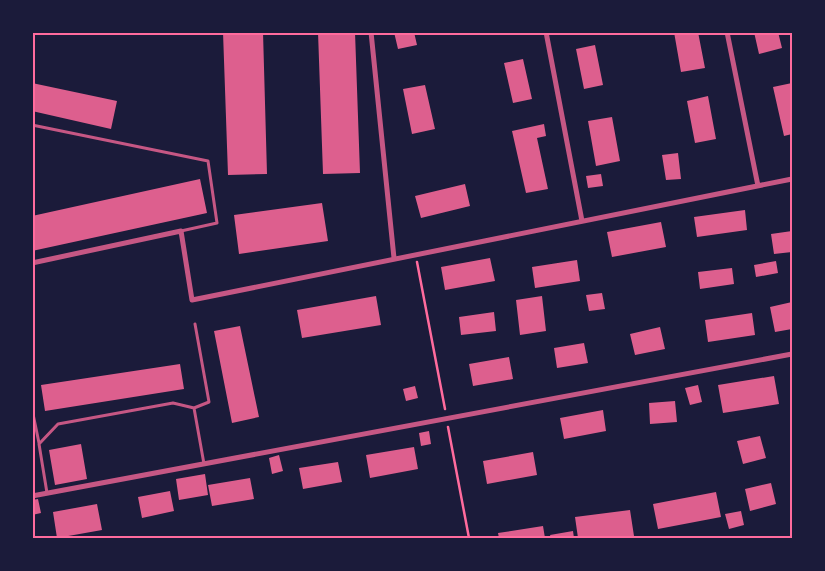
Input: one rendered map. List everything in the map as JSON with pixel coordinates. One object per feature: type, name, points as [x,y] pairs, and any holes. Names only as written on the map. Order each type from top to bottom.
[{"type":"street","points":[[371,32],[394,258]]},
{"type":"street","points":[[546,32],[582,221]]},
{"type":"street","points":[[727,32],[758,186]]},
{"type":"street","points":[[32,263],[181,231],[192,300],[792,179]]},
{"type":"street","points":[[32,496],[792,354]]},
{"type":"lane","points":[[32,125],[208,161],[217,223],[181,231]]},
{"type":"lane","points":[[39,444],[58,424],[173,402],[194,408],[209,402],[195,324]]},
{"type":"lane","points":[[194,408],[204,464]]},
{"type":"lane","points":[[32,409],[47,493]]},
{"type":"path","points":[[415,254],[469,538]]},
{"type":"building","points":[[223,32],[263,32],[267,174],[228,175]]},
{"type":"building","points":[[318,32],[355,32],[360,173],[323,174]]},
{"type":"building","points":[[394,32],[414,32],[417,45],[398,49]]},
{"type":"building","points":[[674,32],[698,32],[705,68],[681,72]]},
{"type":"building","points":[[754,32],[778,32],[782,48],[759,54]]},
{"type":"building","points":[[595,45],[603,85],[584,89],[576,49]]},
{"type":"building","points":[[523,59],[532,99],[513,103],[504,63]]},
{"type":"building","points":[[32,83],[117,101],[111,129],[32,111]]},
{"type":"building","points":[[792,83],[792,134],[784,136],[773,87]]},
{"type":"building","points":[[425,85],[435,129],[412,134],[403,89]]},
{"type":"building","points":[[708,96],[716,139],[695,143],[687,101]]},
{"type":"building","points":[[612,117],[620,161],[596,166],[588,121]]},
{"type":"building","points":[[544,124],[546,136],[537,138],[548,189],[526,193],[512,131]]},
{"type":"building","points":[[678,153],[681,179],[666,180],[662,155]]},
{"type":"building","points":[[601,174],[603,186],[588,188],[586,176]]},
{"type":"building","points":[[200,179],[207,213],[32,251],[32,216]]},
{"type":"building","points":[[465,184],[470,206],[421,218],[415,196]]},
{"type":"building","points":[[322,203],[328,241],[239,254],[234,215]]},
{"type":"building","points":[[745,210],[747,230],[697,237],[694,217]]},
{"type":"building","points":[[661,222],[666,247],[612,257],[607,232]]},
{"type":"building","points":[[792,231],[792,252],[774,254],[771,234]]},
{"type":"building","points":[[490,258],[495,281],[445,290],[441,267]]},
{"type":"building","points":[[577,260],[580,281],[535,288],[532,267]]},
{"type":"building","points":[[776,261],[778,273],[756,277],[754,265]]},
{"type":"building","points":[[732,268],[734,284],[700,289],[698,272]]},
{"type":"building","points":[[602,293],[605,309],[589,311],[586,295]]},
{"type":"building","points":[[376,296],[381,325],[302,338],[297,310]]},
{"type":"building","points":[[542,296],[546,331],[520,335],[516,300]]},
{"type":"building","points":[[792,302],[792,329],[775,332],[770,307]]},
{"type":"building","points":[[494,312],[496,331],[461,335],[459,317]]},
{"type":"building","points":[[752,313],[755,335],[708,342],[705,320]]},
{"type":"building","points":[[240,326],[259,417],[232,423],[214,331]]},
{"type":"building","points":[[660,327],[665,349],[635,355],[630,334]]},
{"type":"building","points":[[584,343],[588,363],[557,368],[554,348]]},
{"type":"building","points":[[509,357],[513,379],[473,386],[469,364]]},
{"type":"building","points":[[180,364],[184,389],[45,411],[41,385]]},
{"type":"building","points":[[774,376],[779,404],[723,413],[718,385]]},
{"type":"building","points":[[698,385],[702,402],[690,405],[685,388]]},
{"type":"building","points":[[415,386],[418,398],[406,401],[403,389]]},
{"type":"building","points":[[675,401],[677,422],[650,424],[649,403]]},
{"type":"building","points":[[603,410],[606,431],[564,439],[560,418]]},
{"type":"building","points":[[429,431],[431,444],[421,446],[419,433]]},
{"type":"building","points":[[760,436],[766,458],[743,464],[737,441]]},
{"type":"building","points":[[81,444],[87,479],[55,485],[49,450]]},
{"type":"building","points":[[414,447],[418,469],[370,478],[366,455]]},
{"type":"building","points":[[533,452],[537,475],[487,484],[483,461]]},
{"type":"building","points":[[279,455],[283,471],[272,474],[269,458]]},
{"type":"building","points":[[338,462],[342,482],[303,489],[299,468]]},
{"type":"building","points":[[205,474],[208,495],[179,500],[176,479]]},
{"type":"building","points":[[250,478],[254,499],[212,506],[208,485]]},
{"type":"building","points":[[771,483],[776,504],[750,511],[745,489]]},
{"type":"building","points":[[170,491],[174,511],[142,518],[138,497]]},
{"type":"building","points":[[716,492],[721,517],[658,529],[653,504]]},
{"type":"building","points":[[38,499],[41,513],[32,515],[32,500]]},
{"type":"building","points":[[97,504],[102,530],[57,538],[53,512]]},
{"type":"building","points":[[630,510],[634,536],[578,538],[575,517]]},
{"type":"building","points":[[741,511],[744,525],[729,529],[725,514]]},
{"type":"building","points":[[543,526],[545,538],[499,538],[498,533]]},
{"type":"building","points":[[573,531],[574,538],[551,538],[550,535]]}]
